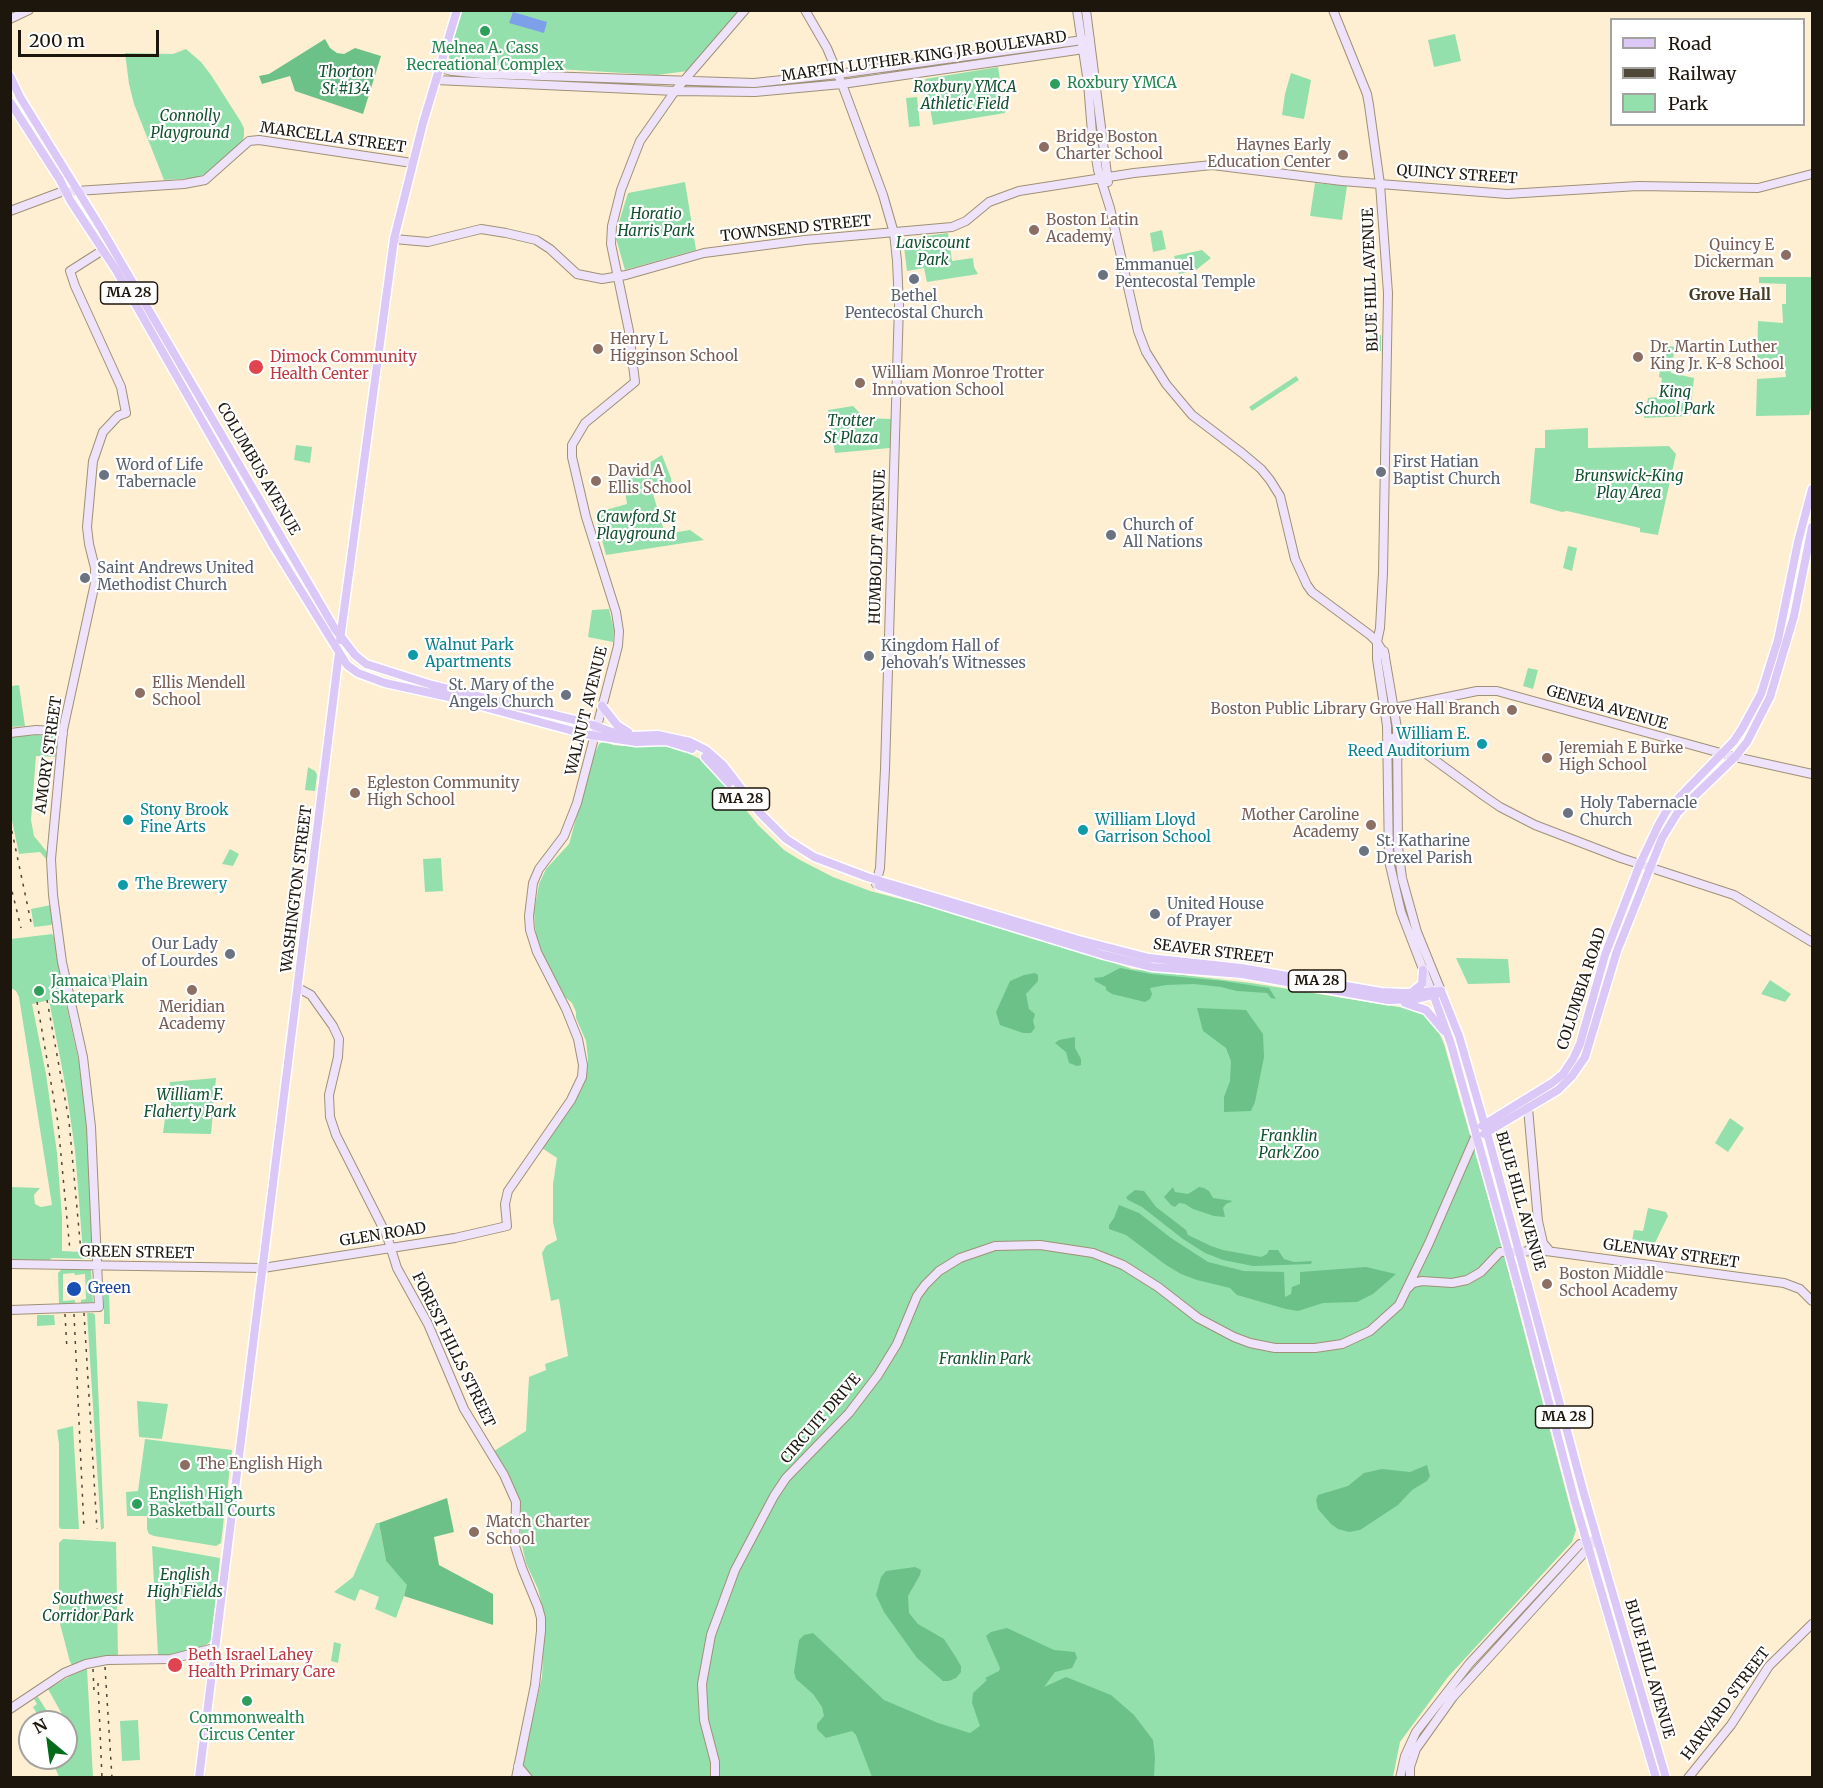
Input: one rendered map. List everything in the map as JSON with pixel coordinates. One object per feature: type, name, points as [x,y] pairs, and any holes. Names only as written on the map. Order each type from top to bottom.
[{"type":"main road","points":[[10,19],[29,10]]},
{"type":"main road","name":"WASHINGTON STREET","points":[[199,1778],[298,988],[302,940],[394,238],[412,163],[457,10]]},
{"type":"main road","name":"WALNUT AVENUE","points":[[507,1226],[505,1204],[508,1191],[572,1100],[582,1077],[583,1065],[578,1039],[566,1009],[537,952],[530,930],[529,916],[533,883],[539,869],[564,836],[577,802],[618,645],[618,620],[586,517],[573,461],[572,445],[585,423],[635,382],[629,331],[610,238],[621,190],[640,141],[675,91],[745,10]]},
{"type":"main road","name":"HUMBOLDT AVENUE","points":[[805,10],[842,84],[883,195],[894,233],[899,305],[885,769],[881,864],[877,883]]},
{"type":"main road","points":[[1077,10],[1087,49],[1091,127],[1138,331],[1151,362],[1192,415],[1242,453],[1270,480],[1282,503],[1299,571],[1312,592],[1377,642],[1385,654]]},
{"type":"main road","points":[[1085,39],[1086,10]]},
{"type":"main road","name":"BLUE HILL AVENUE","points":[[1334,10],[1367,94],[1380,184],[1389,304],[1380,628],[1377,642],[1387,741],[1389,861],[1401,912],[1423,970],[1459,1036],[1524,1251],[1597,1539],[1666,1778]]},
{"type":"main road","name":"MARTIN LUTHER KING JR BOULEVARD","points":[[440,68],[483,74],[754,82],[838,74],[1085,39]]},
{"type":"main road","name":"MARTIN LUTHER KING JR BOULEVARD","points":[[436,80],[675,91],[754,92],[842,84],[1087,49]]},
{"type":"main road","points":[[697,67],[702,82]]},
{"type":"main road","name":"COLUMBUS AVENUE","points":[[10,76],[19,95],[79,191],[341,637],[359,659],[375,669],[596,731]]},
{"type":"main road","points":[[653,90],[659,94],[665,106]]},
{"type":"main road","name":"COLUMBUS AVENUE","points":[[10,102],[103,250],[232,475],[242,488],[339,654],[351,669],[380,681],[584,734],[596,731]]},
{"type":"main road","name":"MARCELLA STREET","points":[[79,191],[184,184],[205,180],[249,141],[259,140],[412,163]]},
{"type":"main road","name":"QUINCY STREET","points":[[1104,178],[1217,165],[1317,178],[1521,194],[1638,186],[1758,188],[1812,174]]},
{"type":"main road","name":"TOWNSEND STREET","points":[[394,238],[428,243],[474,230],[489,229],[536,240],[581,276],[596,279],[618,277],[704,253],[786,242],[958,226],[986,204],[1007,195],[1104,178]]},
{"type":"main road","points":[[10,211],[58,193],[79,191]]},
{"type":"main road","name":"AMORY STREET","points":[[10,1310],[99,1307],[93,1141],[85,1072],[62,962],[52,883],[51,844],[63,734],[95,582],[95,568],[87,527],[93,461],[103,432],[118,416],[126,413],[121,387],[70,271],[103,250]]},
{"type":"main road","name":"COLUMBIA ROAD","points":[[1476,1135],[1552,1083],[1563,1074],[1573,1059],[1580,1044],[1605,955],[1667,810],[1723,754],[1742,729],[1770,670],[1812,489]]},
{"type":"main road","name":"COLUMBIA ROAD","points":[[1486,1128],[1528,1108],[1562,1087],[1586,1057],[1645,865],[1678,812],[1735,757],[1747,742],[1770,698],[1792,625],[1812,527]]},
{"type":"main road","name":"BLUE HILL AVENUE","points":[[1380,628],[1398,742],[1398,847],[1402,878],[1509,1251],[1588,1545],[1656,1778]]},
{"type":"main road","name":"GENEVA AVENUE","points":[[1394,708],[1477,691],[1497,691],[1723,754],[1812,774]]},
{"type":"main road","points":[[602,706],[619,728],[637,736]]},
{"type":"main road","points":[[10,733],[36,730],[63,734]]},
{"type":"main road","name":"SEAVER STREET","points":[[596,731],[624,741],[673,742],[696,751],[719,770],[757,818],[788,847],[802,857],[830,870],[1138,956],[1241,968],[1372,990],[1409,993],[1435,992]]},
{"type":"main road","name":"SEAVER STREET","points":[[596,731],[637,736],[675,737],[698,746],[723,765],[756,808],[786,839],[806,853],[877,883],[1141,964],[1244,975],[1388,1000],[1416,999],[1435,992]]},
{"type":"main road","points":[[1387,741],[1416,748],[1500,807],[1551,832],[1734,895],[1812,942]]},
{"type":"main road","points":[[1409,993],[1422,984],[1423,970]]},
{"type":"main road","name":"FOREST HILLS STREET","points":[[298,988],[311,994],[339,1039],[338,1057],[329,1095],[330,1117],[336,1135],[392,1247],[397,1268],[428,1324],[456,1394],[504,1475],[516,1502],[515,1546],[541,1618],[535,1685],[516,1778]]},
{"type":"main road","name":"MA 28","points":[[1388,1000],[1412,1004],[1426,1010],[1441,1026],[1451,1044]]},
{"type":"main road","points":[[1528,1108],[1538,1221],[1543,1243],[1551,1251]]},
{"type":"main road","name":"CIRCUIT DRIVE","points":[[715,1778],[715,1762],[704,1720],[702,1684],[709,1639],[735,1570],[786,1478],[849,1413],[878,1375],[897,1344],[917,1296],[925,1285],[950,1263],[995,1246],[1018,1244],[1062,1247],[1093,1253],[1123,1265],[1214,1328],[1262,1346],[1297,1349],[1336,1346],[1360,1337],[1392,1313],[1421,1260],[1476,1135]]},
{"type":"main road","points":[[1524,1251],[1533,1245],[1538,1221]]},
{"type":"main road","name":"GLEN ROAD","points":[[263,1268],[455,1238],[507,1226]]},
{"type":"main road","points":[[1406,1290],[1416,1282],[1452,1283],[1471,1278],[1484,1270],[1497,1254],[1509,1251]]},
{"type":"main road","name":"GLENWAY STREET","points":[[1509,1251],[1551,1251],[1784,1282],[1800,1289],[1812,1301]]},
{"type":"main road","points":[[1421,1260],[1420,1274],[1432,1281]]},
{"type":"main road","name":"GREEN STREET","points":[[10,1264],[263,1268]]},
{"type":"main road","points":[[1410,1778],[1411,1751],[1480,1667],[1588,1545],[1597,1539]]},
{"type":"main road","points":[[1400,1778],[1416,1732],[1475,1658],[1580,1544],[1588,1545]]},
{"type":"main road","name":"HARVARD STREET","points":[[1689,1777],[1731,1725],[1769,1666],[1812,1624]]},
{"type":"main road","points":[[10,1709],[68,1671],[92,1663],[107,1660],[160,1660],[214,1648]]},
{"type":"main road","points":[[1475,1658],[1480,1667]]},
{"type":"main road","points":[[518,1767],[528,1778]]},
{"type":"green space","points":[[461,11],[740,11],[688,71],[657,75],[450,61],[449,57]]},
{"type":"green space","points":[[1455,34],[1461,61],[1434,67],[1428,40]]},
{"type":"green space","name":"Thorton St #134","points":[[325,39],[330,48],[337,53],[344,54],[355,48],[381,56],[363,114],[295,91],[290,76],[262,84],[259,76],[269,74]]},
{"type":"green space","name":"Connolly Playground","points":[[186,49],[201,62],[211,75],[241,122],[244,136],[242,143],[213,170],[196,178],[164,180],[134,104],[125,53],[173,54]]},
{"type":"green space","name":"Roxbury YMCA Athletic Field","points":[[998,67],[1005,113],[933,125],[925,79]]},
{"type":"green space","points":[[1291,73],[1311,80],[1304,119],[1282,115]]},
{"type":"green space","points":[[917,97],[920,126],[909,127],[906,98]]},
{"type":"green space","name":"Horatio Harris Park","points":[[685,182],[696,250],[625,270],[615,235],[628,193]]},
{"type":"green space","points":[[1315,183],[1347,186],[1342,220],[1310,216]]},
{"type":"green space","points":[[1162,230],[1166,249],[1153,252],[1150,233]]},
{"type":"green space","name":"Laviscount Park","points":[[948,233],[952,261],[973,258],[978,274],[927,282],[924,268],[907,271],[903,239]]},
{"type":"green space","points":[[1202,250],[1211,258],[1196,270],[1179,274],[1174,256]]},
{"type":"green space","points":[[1759,277],[1812,277],[1812,404],[1809,415],[1756,416],[1757,379],[1786,377],[1785,370],[1757,368],[1758,321],[1783,323],[1782,304],[1786,304],[1786,284],[1759,283]]},
{"type":"green space","points":[[1381,335],[1381,351],[1366,351],[1366,336]]},
{"type":"green space","name":"King School Park","points":[[1664,345],[1675,347],[1671,373],[1694,378],[1690,416],[1644,418],[1648,398],[1659,397],[1662,378],[1659,377]]},
{"type":"green space","points":[[1296,376],[1299,380],[1252,411],[1249,407]]},
{"type":"green space","name":"Trotter St Plaza","points":[[853,406],[865,418],[892,419],[890,448],[835,453],[828,410]]},
{"type":"green space","name":"Brunswick-King Play Area","points":[[1588,428],[1588,448],[1669,446],[1676,454],[1658,535],[1640,532],[1640,528],[1530,503],[1535,448],[1545,448],[1545,430]]},
{"type":"green space","points":[[296,445],[312,447],[310,463],[294,460]]},
{"type":"green space","name":"Crawford St Playground","points":[[662,455],[671,478],[672,490],[653,494],[665,534],[690,530],[704,540],[606,555],[595,513],[627,504],[623,479]]},
{"type":"green space","points":[[1568,546],[1577,548],[1572,571],[1563,568]]},
{"type":"green space","points":[[609,609],[614,630],[613,642],[588,637],[592,610]]},
{"type":"green space","points":[[1528,668],[1538,670],[1533,689],[1523,686]]},
{"type":"green space","points":[[19,685],[25,726],[11,727],[11,686]]},
{"type":"green space","points":[[56,736],[58,739],[56,757],[36,756],[31,820],[34,836],[47,852],[47,860],[40,852],[19,854],[11,816],[10,737]]},
{"type":"green space","name":"Franklin Park","points":[[604,741],[624,746],[666,746],[680,749],[700,759],[715,771],[758,825],[784,850],[833,877],[870,891],[1011,928],[1132,969],[1251,983],[1411,1009],[1423,1014],[1437,1028],[1444,1044],[1502,1247],[1576,1530],[1572,1542],[1448,1677],[1400,1742],[1393,1777],[520,1777],[542,1677],[545,1617],[538,1589],[526,1563],[521,1541],[519,1501],[512,1482],[494,1451],[526,1431],[529,1377],[546,1370],[545,1364],[568,1356],[559,1299],[551,1301],[542,1253],[546,1246],[557,1240],[553,1222],[553,1184],[557,1158],[542,1148],[581,1091],[587,1072],[588,1059],[586,1041],[576,1018],[576,1012],[552,975],[536,938],[534,912],[539,884],[546,869],[569,844],[594,755],[599,744]]},
{"type":"green space","points":[[308,767],[317,775],[315,791],[305,790]]},
{"type":"green space","points":[[230,849],[239,854],[233,866],[222,864]]},
{"type":"green space","points":[[441,858],[443,891],[425,892],[423,859]]},
{"type":"green space","points":[[51,905],[53,922],[51,925],[34,927],[31,909]]},
{"type":"green space","points":[[52,934],[54,937],[80,1067],[88,1139],[92,1259],[11,1260],[11,1187],[40,1188],[34,1195],[35,1204],[41,1207],[52,1205],[19,997],[11,988],[11,939]],"holes":[[[49,1000],[75,1150],[83,1252],[62,1251],[57,1153],[46,1074],[32,1004]]]},
{"type":"green space","points":[[1456,958],[1508,959],[1510,983],[1468,984]]},
{"type":"green space","points":[[1120,968],[1151,974],[1269,988],[1276,999],[1271,998],[1267,993],[1194,984],[1150,988],[1152,994],[1145,1002],[1112,994],[1106,990],[1106,987],[1095,981],[1094,978],[1103,977]]},
{"type":"green space","points":[[126,972],[127,986],[111,989],[108,975]]},
{"type":"green space","points":[[1035,973],[1038,975],[1038,981],[1026,994],[1029,1009],[1035,1014],[1033,1021],[1035,1028],[1031,1033],[1023,1033],[1000,1025],[996,1012],[1010,981]]},
{"type":"green space","points":[[1770,980],[1791,994],[1785,1002],[1761,994]]},
{"type":"green space","points":[[1197,1008],[1246,1010],[1263,1034],[1264,1057],[1251,1111],[1224,1112],[1224,1097],[1230,1081],[1231,1061],[1226,1048],[1203,1031]]},
{"type":"green space","points":[[1075,1037],[1075,1048],[1081,1059],[1081,1065],[1077,1066],[1069,1063],[1066,1052],[1055,1043]]},
{"type":"green space","name":"William F. Flaherty Park","points":[[216,1078],[211,1134],[163,1133],[170,1082]]},
{"type":"green space","points":[[1730,1118],[1744,1128],[1728,1152],[1715,1143]]},
{"type":"green space","points":[[1173,1187],[1175,1192],[1188,1194],[1199,1187],[1204,1188],[1213,1198],[1233,1201],[1223,1208],[1225,1217],[1214,1216],[1185,1204],[1179,1203],[1175,1207],[1164,1197]]},
{"type":"green space","points":[[1135,1190],[1144,1191],[1156,1207],[1186,1230],[1188,1235],[1211,1246],[1261,1257],[1269,1250],[1278,1250],[1284,1259],[1294,1262],[1312,1261],[1311,1264],[1253,1266],[1223,1260],[1205,1253],[1142,1207],[1128,1200],[1126,1197]]},
{"type":"green space","points":[[1119,1205],[1139,1213],[1171,1238],[1208,1262],[1244,1271],[1284,1272],[1285,1297],[1291,1294],[1292,1287],[1300,1284],[1300,1272],[1366,1267],[1396,1274],[1373,1294],[1357,1302],[1323,1303],[1298,1311],[1286,1309],[1237,1295],[1230,1288],[1197,1280],[1166,1265],[1126,1235],[1109,1229]]},
{"type":"green space","points":[[1648,1208],[1666,1212],[1668,1216],[1654,1245],[1632,1241],[1634,1230],[1643,1231]]},
{"type":"green space","points":[[62,1269],[91,1270],[93,1302],[81,1304],[81,1300],[86,1299],[85,1274],[75,1275],[74,1273],[63,1274],[63,1301],[75,1300],[75,1305],[59,1304],[58,1273]]},
{"type":"green space","points":[[104,1291],[109,1291],[110,1324],[104,1324]]},
{"type":"green space","points":[[87,1313],[95,1315],[104,1528],[101,1530]]},
{"type":"green space","points":[[37,1315],[54,1315],[55,1325],[37,1326]]},
{"type":"green space","points":[[137,1401],[168,1404],[162,1439],[139,1437]]},
{"type":"green space","points":[[73,1426],[79,1529],[61,1529],[59,1527],[57,1430]]},
{"type":"green space","name":"English High Fields","points":[[145,1439],[232,1450],[221,1543],[216,1546],[154,1536],[149,1534],[147,1529],[147,1516],[127,1516],[126,1492],[138,1491]]},
{"type":"green space","points":[[1427,1465],[1430,1476],[1427,1481],[1412,1490],[1398,1505],[1360,1530],[1349,1532],[1338,1529],[1318,1509],[1316,1500],[1318,1495],[1348,1486],[1364,1473],[1382,1469],[1410,1472]]},
{"type":"green space","points":[[447,1498],[454,1532],[434,1537],[439,1565],[493,1594],[493,1625],[404,1596],[407,1585],[386,1561],[379,1523]]},
{"type":"green space","points":[[376,1523],[379,1523],[386,1561],[408,1585],[396,1618],[375,1609],[379,1597],[360,1589],[355,1601],[334,1592],[353,1577]]},
{"type":"green space","name":"Southwest Corridor Park","points":[[63,1539],[116,1542],[118,1657],[89,1660],[72,1665],[70,1662],[59,1620],[59,1543]]},
{"type":"green space","name":"English High Fields","points":[[152,1546],[220,1558],[212,1640],[206,1645],[174,1656],[158,1655]]},
{"type":"green space","points":[[915,1567],[921,1570],[908,1596],[909,1613],[918,1624],[944,1639],[961,1666],[961,1672],[949,1681],[943,1681],[917,1658],[884,1612],[876,1595],[881,1577],[886,1571]]},
{"type":"green space","points":[[1007,1628],[1054,1650],[1075,1652],[1077,1658],[1072,1668],[1055,1672],[1044,1687],[1066,1677],[1111,1695],[1134,1715],[1153,1740],[1154,1777],[872,1777],[856,1735],[852,1731],[826,1738],[817,1729],[817,1724],[824,1716],[822,1707],[813,1694],[796,1679],[794,1672],[799,1640],[804,1635],[813,1633],[884,1700],[938,1723],[970,1733],[980,1726],[972,1703],[973,1693],[987,1680],[985,1678],[999,1671],[1000,1668],[986,1636],[991,1632]]},
{"type":"green space","points":[[334,1642],[341,1644],[338,1663],[331,1661]]},
{"type":"green space","name":"Southwest Corridor Park","points":[[87,1669],[93,1777],[59,1777],[56,1770],[78,1770],[78,1710],[60,1710],[48,1689]]},
{"type":"green space","points":[[38,1697],[46,1710],[35,1710],[33,1707],[37,1704],[34,1699]]},
{"type":"green space","points":[[138,1720],[140,1760],[122,1761],[120,1721]]},
{"type":"water","points":[[513,12],[547,22],[544,33],[509,23]]},
{"type":"railway","points":[[10,822],[32,927]]},
{"type":"railway","points":[[10,883],[21,928]]},
{"type":"railway","points":[[47,1000],[69,1121],[81,1252]]},
{"type":"railway","points":[[37,1002],[58,1123],[70,1251]]},
{"type":"railway","points":[[84,1313],[97,1529]]},
{"type":"railway","points":[[65,1314],[67,1350]]},
{"type":"railway","points":[[74,1314],[84,1529]]},
{"type":"railway","points":[[105,1667],[112,1778]]},
{"type":"railway","points":[[93,1669],[94,1691]]},
{"type":"railway","points":[[98,1683],[102,1778]]},
{"type":"place","name":"Melnea A. Cass Recreational Complex","points":[[485,31]]},
{"type":"place","name":"Roxbury YMCA","points":[[1055,84]]},
{"type":"place","name":"Bridge Boston Charter School","points":[[1044,147]]},
{"type":"place","name":"Haynes Early Education Center","points":[[1343,155]]},
{"type":"place","name":"Boston Latin Academy","points":[[1034,230]]},
{"type":"place","name":"Quincy E Dickerman","points":[[1786,255]]},
{"type":"place","name":"Emmanuel Pentecostal Temple","points":[[1103,275]]},
{"type":"place","name":"Bethel Pentecostal Church","points":[[914,279]]},
{"type":"place","name":"Henry L Higginson School","points":[[598,349]]},
{"type":"place","name":"Dr. Martin Luther King Jr. K-8 School","points":[[1638,357]]},
{"type":"place","name":"Dimock Community Health Center","points":[[256,367]]},
{"type":"place","name":"William Monroe Trotter Innovation School","points":[[860,383]]},
{"type":"place","name":"First Hatian Baptist Church","points":[[1381,472]]},
{"type":"place","name":"Word of Life Tabernacle","points":[[104,475]]},
{"type":"place","name":"David A Ellis School","points":[[596,481]]},
{"type":"place","name":"Church of All Nations","points":[[1111,535]]},
{"type":"place","name":"Saint Andrews United Methodist Church","points":[[85,578]]},
{"type":"place","name":"Walnut Park Apartments","points":[[413,655]]},
{"type":"place","name":"Kingdom Hall of Jehovah's Witnesses","points":[[869,656]]},
{"type":"place","name":"Ellis Mendell School","points":[[140,693]]},
{"type":"place","name":"St. Mary of the Angels Church","points":[[566,695]]},
{"type":"place","name":"Boston Public Library Grove Hall Branch","points":[[1512,710]]},
{"type":"place","name":"William E. Reed Auditorium","points":[[1482,744]]},
{"type":"place","name":"Jeremiah E Burke High School","points":[[1547,758]]},
{"type":"place","name":"Egleston Community High School","points":[[355,793]]},
{"type":"place","name":"Holy Tabernacle Church","points":[[1568,813]]},
{"type":"place","name":"Stony Brook Fine Arts","points":[[128,820]]},
{"type":"place","name":"Mother Caroline Academy","points":[[1371,825]]},
{"type":"place","name":"William Lloyd Garrison School","points":[[1083,830]]},
{"type":"place","name":"St. Katharine Drexel Parish","points":[[1364,851]]},
{"type":"place","name":"The Brewery","points":[[123,885]]},
{"type":"place","name":"United House of Prayer","points":[[1155,914]]},
{"type":"place","name":"Our Lady of Lourdes","points":[[230,954]]},
{"type":"place","name":"Meridian Academy","points":[[192,990]]},
{"type":"place","name":"Jamaica Plain Skatepark","points":[[39,991]]},
{"type":"place","name":"Boston Middle School Academy","points":[[1547,1284]]},
{"type":"place","name":"Green","points":[[74,1289]]},
{"type":"place","name":"The English High","points":[[185,1465]]},
{"type":"place","name":"English High Basketball Courts","points":[[137,1504]]},
{"type":"place","name":"Match Charter School","points":[[474,1532]]},
{"type":"place","name":"Beth Israel Lahey Health Primary Care","points":[[175,1665]]},
{"type":"place","name":"Commonwealth Circus Center","points":[[247,1701]]},
{"type":"district","name":"Grove Hall","points":[[1730,295]]},
{"type":"park label","name":"Franklin Park Zoo","points":[[1289,1146]]}]
